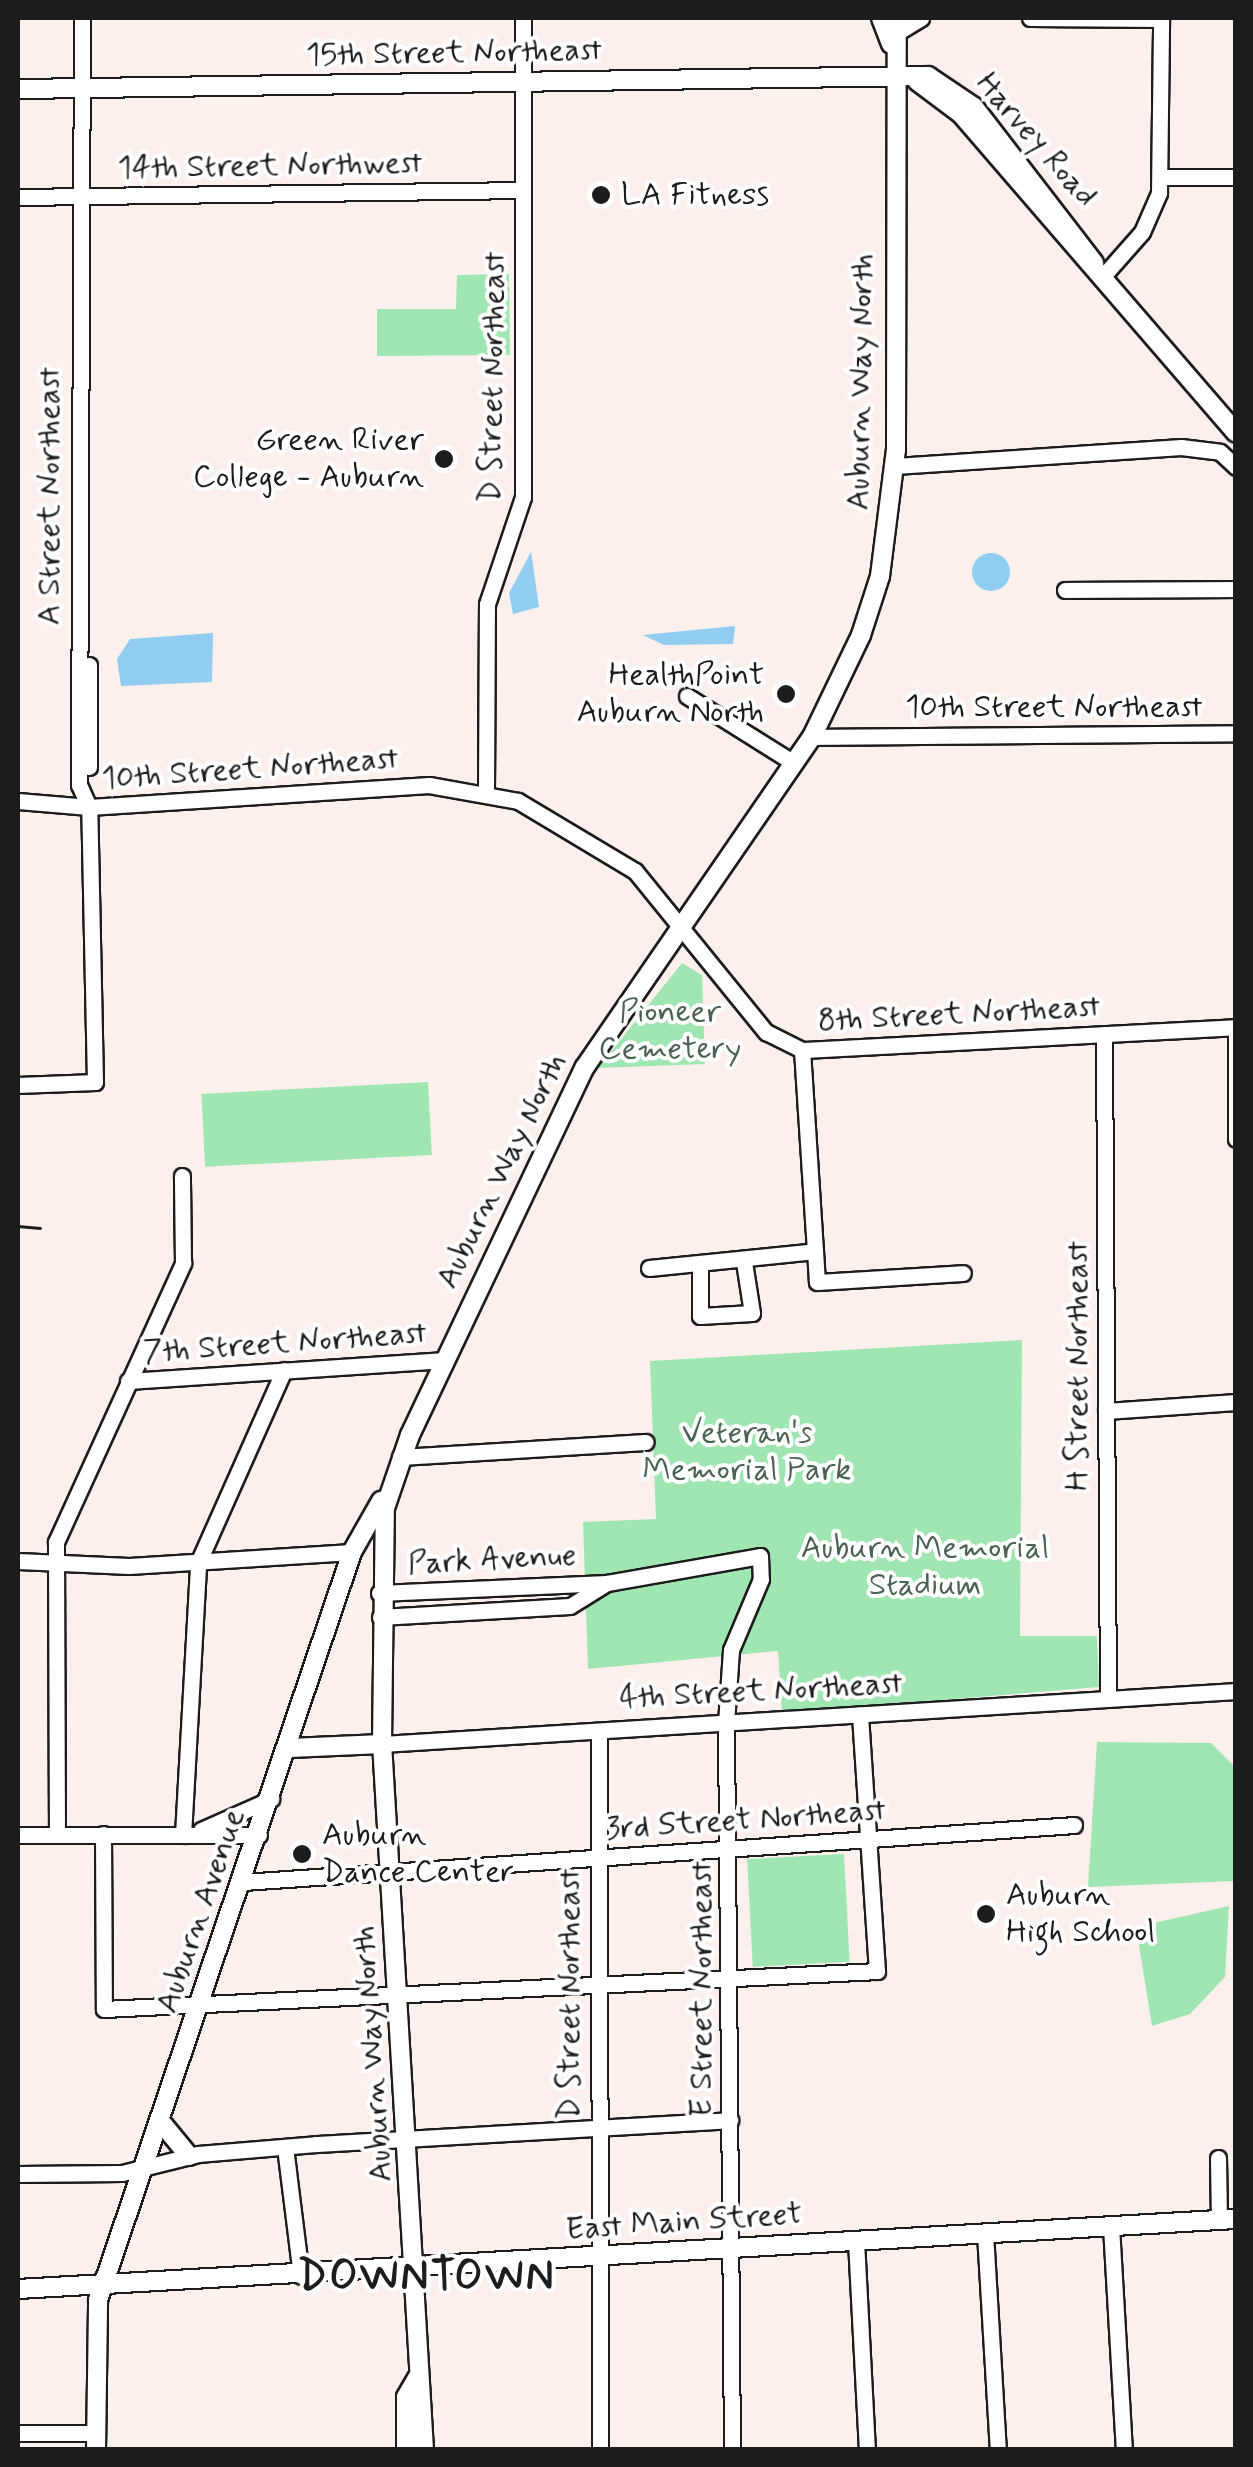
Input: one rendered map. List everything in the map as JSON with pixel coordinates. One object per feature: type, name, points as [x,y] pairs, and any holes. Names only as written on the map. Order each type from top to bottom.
[{"type":"main road","name":"Auburn Way North","points":[[418,2378],[410,2137],[382,1744],[379,1594],[391,1483],[445,1360],[585,1067],[812,737],[880,576],[895,466],[895,31],[880,18]]},
{"type":"main road","name":"Harvey Road","points":[[892,78],[917,80],[928,76],[962,95],[1034,177],[1099,269]]},
{"type":"main road","name":"15th Street Northeast","points":[[18,89],[892,78]]},
{"type":"main road","name":"Harvey Road","points":[[917,80],[994,154],[1099,269],[1236,433]]},
{"type":"main road","points":[[994,154],[1034,177]]},
{"type":"main road","name":"Auburn Avenue","points":[[96,2441],[101,2288],[290,1748],[352,1552],[391,1483]]},
{"type":"main road","name":"4th Street Northeast","points":[[290,1748],[382,1744]]},
{"type":"main road","points":[[161,2121],[189,2156]]},
{"type":"main road","name":"East Main Street","points":[[18,2289],[416,2270],[1227,2219]]},
{"type":"main road","points":[[406,2450],[406,2397],[418,2378]]},
{"type":"main road","points":[[418,2378],[424,2450]]},
{"type":"street","name":"A Street Northeast","points":[[18,1085],[95,1082],[87,801],[82,18]]},
{"type":"street","name":"D Street Northeast","points":[[486,791],[487,604],[523,497],[523,18]]},
{"type":"street","points":[[895,31],[920,18]]},
{"type":"street","points":[[1030,18],[1162,18],[1162,178],[1142,232],[1099,269]]},
{"type":"street","points":[[1162,178],[1236,177]]},
{"type":"street","name":"14th Street Northwest","points":[[18,197],[524,190]]},
{"type":"street","points":[[895,466],[1181,447],[1232,463]]},
{"type":"street","points":[[1065,590],[1236,589]]},
{"type":"street","points":[[686,696],[794,764]]},
{"type":"street","name":"10th Street Northeast","points":[[812,737],[1236,733]]},
{"type":"street","name":"10th Street Northeast","points":[[18,802],[382,786],[486,791]]},
{"type":"street","name":"8th Street Northeast","points":[[486,791],[603,843],[683,924],[766,1032],[802,1050],[1236,1028]]},
{"type":"street","points":[[1236,1028],[1236,1139]]},
{"type":"street","name":"H Street Northeast","points":[[1104,1034],[1108,1699]]},
{"type":"street","points":[[802,1050],[816,1282],[963,1273]]},
{"type":"street","points":[[56,1835],[55,1564],[61,1522],[183,1264],[182,1176]]},
{"type":"street","points":[[649,1268],[744,1262],[815,1250]]},
{"type":"street","points":[[700,1265],[700,1316],[752,1313],[744,1262]]},
{"type":"street","name":"7th Street Northeast","points":[[128,1381],[445,1360]]},
{"type":"street","points":[[183,1834],[198,1563],[284,1370]]},
{"type":"street","points":[[1106,1411],[1236,1402]]},
{"type":"street","points":[[400,1457],[646,1442]]},
{"type":"street","points":[[18,1561],[198,1563],[352,1552]]},
{"type":"street","name":"Park Avenue","points":[[379,1594],[607,1583],[760,1556]]},
{"type":"street","name":"E Street Northeast","points":[[732,2450],[726,1723],[730,1650],[761,1580],[760,1556]]},
{"type":"street","name":"Park Avenue","points":[[380,1617],[570,1606],[607,1583]]},
{"type":"street","points":[[477,1588],[478,1612]]},
{"type":"street","name":"4th Street Northeast","points":[[382,1744],[1236,1691]]},
{"type":"street","points":[[103,1834],[104,2009],[399,2001],[877,1971],[860,1715]]},
{"type":"street","name":"D Street Northeast","points":[[599,1730],[596,2258],[600,2450]]},
{"type":"street","points":[[183,1834],[245,1816],[273,1797]]},
{"type":"street","name":"3rd Street Northeast","points":[[243,1882],[1074,1825]]},
{"type":"street","points":[[18,1836],[258,1835]]},
{"type":"street","points":[[18,2174],[146,2168],[189,2156],[410,2137],[730,2120]]},
{"type":"street","points":[[285,2147],[301,2276]]},
{"type":"street","points":[[1218,2158],[1227,2219]]},
{"type":"street","points":[[1111,2226],[1124,2450]]},
{"type":"street","points":[[985,2233],[998,2450]]},
{"type":"street","points":[[856,2241],[868,2450]]},
{"type":"street","points":[[18,2433],[96,2441]]},
{"type":"green space","points":[[509,274],[510,355],[377,356],[377,309],[456,309],[457,275]]},
{"type":"green space","name":"Pioneer Cemetery","points":[[682,963],[702,975],[705,1064],[598,1068]]},
{"type":"green space","points":[[428,1082],[432,1155],[205,1167],[201,1094]]},
{"type":"green space","points":[[1022,1340],[1020,1636],[1097,1636],[1099,1687],[782,1713],[778,1651],[588,1669],[583,1522],[656,1519],[650,1361]]},
{"type":"green space","points":[[1097,1742],[1211,1743],[1235,1767],[1235,1881],[1088,1887]]},
{"type":"green space","points":[[844,1854],[850,1962],[753,1967],[747,1859]]},
{"type":"green space","points":[[1229,1906],[1225,1977],[1190,2014],[1152,2026],[1136,1927]]},
{"type":"water","points":[[531,552],[539,607],[513,614],[509,593]]},
{"type":"water","points":[[991,553],[1005,558],[1010,572],[1005,586],[991,591],[977,586],[972,572],[977,558]]},
{"type":"water","points":[[735,626],[733,644],[664,645],[643,635]]},
{"type":"water","points":[[213,633],[212,682],[121,686],[117,659],[130,639]]},
{"type":"railway","points":[[18,1226],[40,1228]]},
{"type":"place","name":"LA Fitness","points":[[601,195]]},
{"type":"place","name":"Green River College - Auburn","points":[[444,459]]},
{"type":"place","name":"HealthPoint Auburn North","points":[[786,694]]},
{"type":"place","name":"Auburn Dance Center","points":[[302,1854]]},
{"type":"place","name":"Auburn High School","points":[[986,1914]]},
{"type":"district","name":"DOWNTOWN","points":[[427,2278]]},
{"type":"park label","name":"Veteran's Memorial Park","points":[[747,1452]]},
{"type":"park label","name":"Auburn Memorial Stadium","points":[[925,1568]]}]
